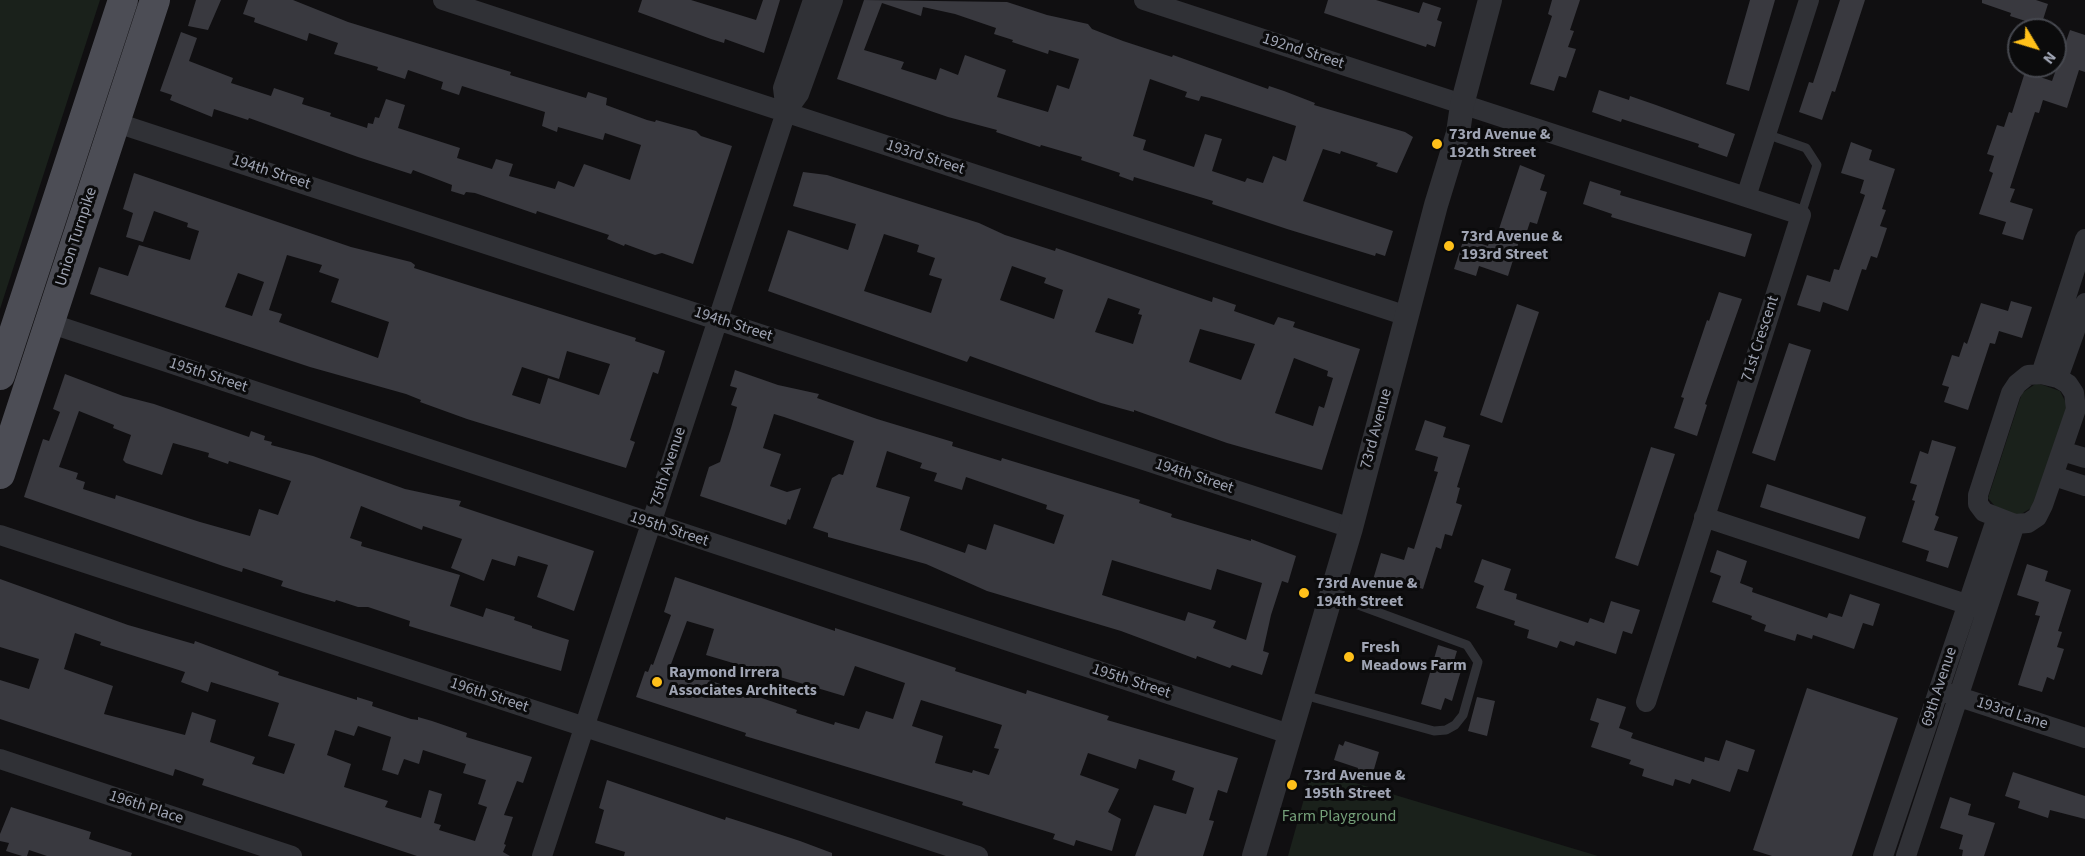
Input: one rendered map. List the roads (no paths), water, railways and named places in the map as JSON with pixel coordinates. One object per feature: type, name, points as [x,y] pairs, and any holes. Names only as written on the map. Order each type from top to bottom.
[{"type":"main road","name":"Union Turnpike","points":[[0,375],[123,0]]},
{"type":"main road","name":"Union Turnpike","points":[[0,474],[155,0]]},
{"type":"street","name":"193rd Street","points":[[443,0],[1407,316]]},
{"type":"street","name":"75th Avenue","points":[[786,112],[783,88],[813,0]]},
{"type":"street","name":"75th Avenue","points":[[542,856],[786,112],[799,94],[833,0]]},
{"type":"street","name":"192nd Street","points":[[1144,0],[1462,105]]},
{"type":"street","name":"73rd Avenue","points":[[1254,856],[1351,528],[1458,133],[1462,105],[1490,0]]},
{"type":"street","points":[[1746,197],[1809,0]]},
{"type":"street","points":[[1462,105],[1801,215]]},
{"type":"street","name":"194th Street","points":[[114,122],[1351,528]]},
{"type":"street","name":"71st Crescent","points":[[1646,702],[1801,215]]},
{"type":"street","points":[[2049,376],[2085,239]]},
{"type":"street","points":[[2049,376],[2085,303]]},
{"type":"street","name":"195th Street","points":[[50,323],[650,524],[1289,734]]},
{"type":"street","points":[[2028,375],[2049,376],[2068,384],[2074,393],[2076,409],[2062,451],[2037,516],[2028,524],[2006,520],[1984,512],[1978,504],[1980,489],[2011,393],[2017,384],[2028,375]]},
{"type":"street","points":[[2062,451],[2085,458]]},
{"type":"street","points":[[2054,476],[2085,486]]},
{"type":"street","points":[[1704,517],[1988,611]]},
{"type":"street","name":"69th Avenue","points":[[1883,856],[1966,604],[2006,520]]},
{"type":"street","name":"69th Avenue","points":[[1906,856],[1988,611],[2006,520]]},
{"type":"street","name":"196th Street","points":[[0,535],[978,856]]},
{"type":"street","name":"193rd Lane","points":[[1939,690],[2085,738]]},
{"type":"street","name":"196th Place","points":[[0,759],[292,856]]},
{"type":"lane","points":[[1766,134],[1806,148],[1817,165],[1801,215]]},
{"type":"lane","points":[[1301,694],[1434,731],[1446,730],[1455,725],[1463,715],[1478,662],[1467,645],[1330,595]]},
{"type":"place","name":"73rd Avenue & 192th Street","points":[[1437,144]]},
{"type":"place","name":"73rd Avenue & 193rd Street","points":[[1449,246]]},
{"type":"place","name":"73rd Avenue & 194th Street","points":[[1304,593]]},
{"type":"place","name":"Fresh Meadows Farm","points":[[1349,657]]},
{"type":"place","name":"Raymond Irrera Associates Architects","points":[[657,682]]},
{"type":"place","name":"73rd Avenue & 195th Street","points":[[1292,785]]},
{"type":"park label","name":"Farm Playground","points":[[1339,817]]}]
